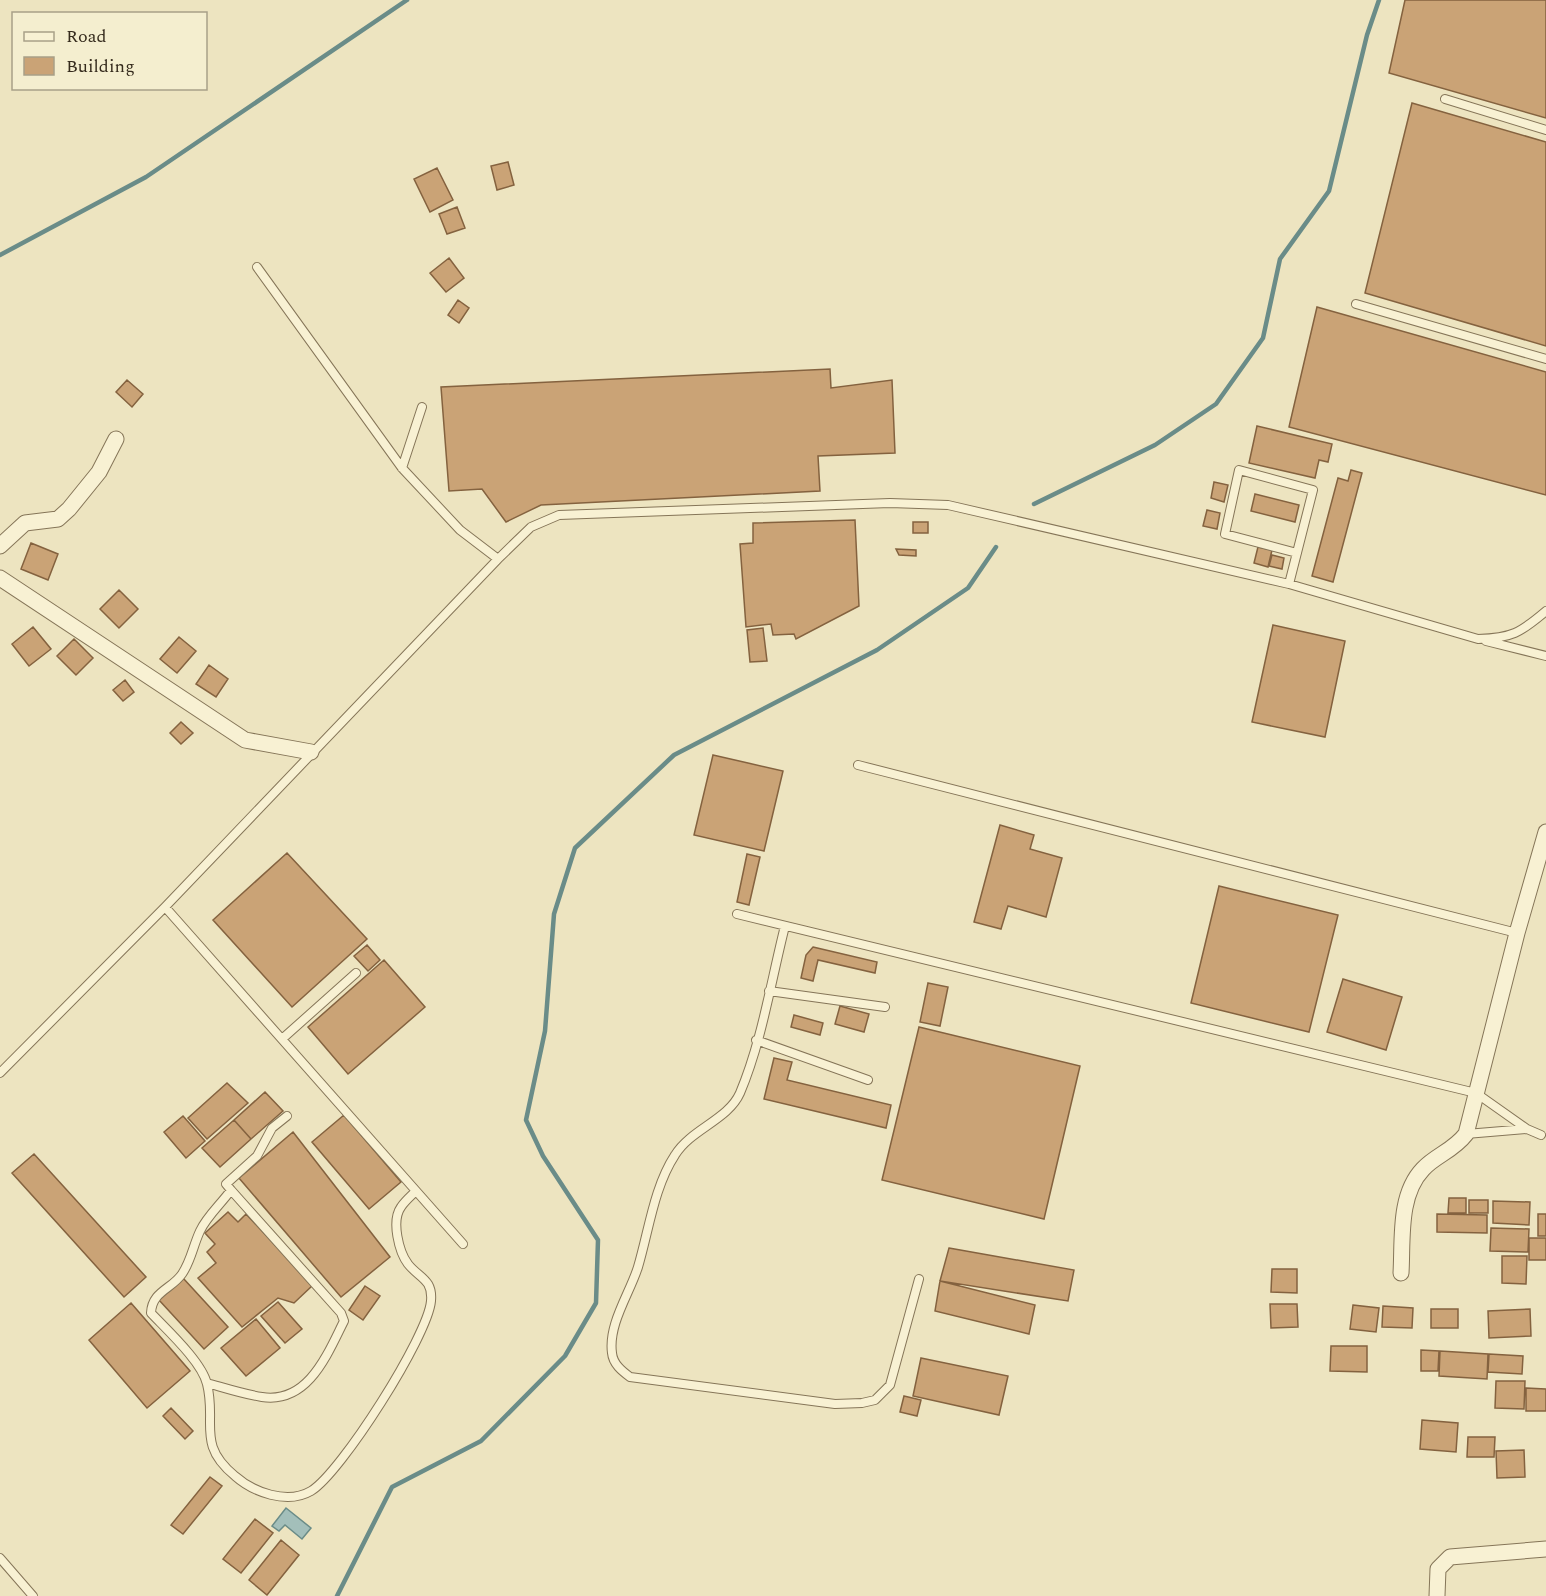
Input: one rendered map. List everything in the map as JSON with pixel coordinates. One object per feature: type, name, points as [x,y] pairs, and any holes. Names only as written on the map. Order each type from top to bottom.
[{"type":"street","points":[[0,546],[26,523],[58,519],[69,509],[99,472],[116,439]]},
{"type":"street","points":[[0,578],[73,624],[245,740],[311,752]]},
{"type":"street","points":[[1401,1273],[1408,1194],[1423,1169],[1456,1147],[1466,1134],[1517,933],[1546,832]]},
{"type":"street","points":[[1437,1596],[1438,1569],[1450,1557],[1546,1549]]},
{"type":"lane","points":[[1445,99],[1546,130]]},
{"type":"lane","points":[[257,267],[402,468],[460,530],[498,559]]},
{"type":"lane","points":[[1356,304],[1546,359]]},
{"type":"lane","points":[[402,468],[422,407]]},
{"type":"lane","points":[[1289,584],[1297,553],[1313,490],[1239,470],[1225,534],[1297,553]]},
{"type":"lane","points":[[0,1073],[165,907],[498,559],[531,527],[559,515],[890,503],[948,505],[1289,584],[1478,639],[1546,656]]},
{"type":"lane","points":[[1478,639],[1505,638],[1526,628],[1546,611]]},
{"type":"lane","points":[[858,765],[1517,933]]},
{"type":"lane","points":[[165,907],[463,1244]]},
{"type":"lane","points":[[736,914],[1476,1093],[1527,1129],[1541,1135]]},
{"type":"lane","points":[[785,926],[756,1040],[739,1093],[731,1107],[691,1135],[675,1154],[664,1176],[637,1269],[612,1341],[612,1355],[620,1369],[630,1377],[835,1404],[875,1400],[890,1385],[919,1279]]},
{"type":"lane","points":[[282,1039],[357,973]]},
{"type":"lane","points":[[769,991],[885,1007]]},
{"type":"lane","points":[[756,1040],[868,1080]]},
{"type":"lane","points":[[207,1383],[264,1398],[291,1394],[310,1381],[344,1321],[341,1312],[226,1184],[257,1156],[272,1128],[287,1116]]},
{"type":"lane","points":[[1466,1134],[1527,1129]]},
{"type":"lane","points":[[231,1190],[207,1220],[191,1259],[180,1277],[164,1287],[151,1304],[151,1313],[191,1358],[207,1383],[209,1438],[216,1457],[245,1484],[260,1493],[288,1496],[309,1492],[333,1471],[387,1393],[429,1315],[431,1298],[426,1279],[408,1264],[397,1227],[399,1209],[416,1191]]},
{"type":"lane","points":[[0,1558],[33,1596]]},
{"type":"water","points":[[286,1508],[311,1528],[302,1539],[285,1525],[279,1531],[272,1526]]},
{"type":"building","points":[[1405,0],[1546,0],[1546,118],[1389,73]]},
{"type":"building","points":[[1412,103],[1546,142],[1546,346],[1365,293]]},
{"type":"building","points":[[508,162],[514,185],[497,190],[491,166]]},
{"type":"building","points":[[437,168],[453,200],[430,212],[414,179]]},
{"type":"building","points":[[457,207],[465,228],[447,234],[439,214]]},
{"type":"building","points":[[449,258],[464,278],[446,292],[430,273]]},
{"type":"building","points":[[458,300],[469,308],[459,323],[448,315]]},
{"type":"building","points":[[1317,307],[1546,372],[1546,495],[1289,427]]},
{"type":"building","points":[[830,369],[831,388],[892,380],[895,453],[818,456],[820,491],[541,505],[506,522],[482,489],[449,491],[441,387]]},
{"type":"building","points":[[127,380],[143,394],[132,407],[116,392]]},
{"type":"building","points":[[1257,426],[1332,444],[1328,462],[1319,460],[1315,478],[1249,463]]},
{"type":"building","points":[[1351,470],[1362,473],[1333,582],[1312,576],[1338,478],[1348,481]]},
{"type":"building","points":[[1214,482],[1228,485],[1224,502],[1211,498]]},
{"type":"building","points":[[1255,494],[1299,505],[1295,522],[1251,511]]},
{"type":"building","points":[[1207,510],[1220,513],[1217,529],[1203,526]]},
{"type":"building","points":[[855,520],[859,606],[796,639],[794,634],[773,635],[771,624],[746,627],[740,544],[753,543],[753,523]]},
{"type":"building","points":[[913,522],[928,522],[928,533],[913,533]]},
{"type":"building","points":[[31,543],[58,554],[48,580],[21,569]]},
{"type":"building","points":[[1258,547],[1272,550],[1268,567],[1254,563]]},
{"type":"building","points":[[896,549],[916,550],[916,556],[899,555]]},
{"type":"building","points":[[1272,555],[1284,558],[1282,569],[1269,566]]},
{"type":"building","points":[[119,590],[138,609],[119,628],[100,609]]},
{"type":"building","points":[[1273,625],[1345,641],[1325,737],[1252,722]]},
{"type":"building","points":[[33,627],[51,649],[29,666],[12,644]]},
{"type":"building","points":[[763,628],[767,661],[750,662],[747,630]]},
{"type":"building","points":[[179,637],[196,651],[177,673],[160,659]]},
{"type":"building","points":[[74,639],[93,658],[76,675],[57,656]]},
{"type":"building","points":[[209,665],[228,679],[216,697],[196,684]]},
{"type":"building","points":[[125,680],[134,692],[123,701],[113,690]]},
{"type":"building","points":[[181,722],[193,733],[181,744],[170,733]]},
{"type":"building","points":[[713,755],[783,771],[764,851],[694,835]]},
{"type":"building","points":[[1000,825],[1034,835],[1030,849],[1062,858],[1046,917],[1008,906],[1001,929],[974,922]]},
{"type":"building","points":[[287,853],[367,939],[292,1007],[213,920]]},
{"type":"building","points":[[747,854],[760,857],[749,905],[737,902]]},
{"type":"building","points":[[1219,886],[1338,915],[1309,1032],[1191,1003]]},
{"type":"building","points":[[367,945],[380,960],[368,971],[354,956]]},
{"type":"building","points":[[813,947],[877,962],[875,973],[818,960],[813,981],[801,978],[806,955]]},
{"type":"building","points":[[384,960],[425,1007],[348,1074],[308,1027]]},
{"type":"building","points":[[1343,979],[1402,997],[1386,1050],[1327,1032]]},
{"type":"building","points":[[928,983],[948,987],[940,1026],[920,1022]]},
{"type":"building","points":[[840,1006],[869,1014],[864,1032],[835,1024]]},
{"type":"building","points":[[794,1015],[823,1023],[820,1035],[791,1027]]},
{"type":"building","points":[[919,1027],[1080,1066],[1044,1219],[882,1180]]},
{"type":"building","points":[[774,1058],[792,1062],[787,1080],[891,1105],[886,1128],[764,1099]]},
{"type":"building","points":[[227,1083],[248,1103],[207,1139],[188,1118]]},
{"type":"building","points":[[265,1092],[283,1111],[251,1139],[234,1120]]},
{"type":"building","points":[[344,1115],[401,1182],[369,1209],[312,1142]]},
{"type":"building","points":[[183,1116],[205,1141],[186,1158],[164,1132]]},
{"type":"building","points":[[234,1120],[251,1139],[220,1167],[202,1148]]},
{"type":"building","points":[[293,1132],[390,1257],[341,1297],[239,1178]]},
{"type":"building","points":[[34,1154],[146,1277],[124,1297],[12,1173]]},
{"type":"building","points":[[1449,1198],[1466,1198],[1466,1213],[1448,1213]]},
{"type":"building","points":[[1469,1200],[1488,1200],[1488,1213],[1469,1213]]},
{"type":"building","points":[[1493,1201],[1530,1202],[1529,1225],[1493,1223]]},
{"type":"building","points":[[228,1212],[238,1222],[246,1214],[313,1285],[294,1303],[278,1298],[242,1327],[198,1278],[216,1263],[207,1252],[215,1244],[205,1233]]},
{"type":"building","points":[[1437,1214],[1487,1215],[1487,1233],[1437,1232]]},
{"type":"building","points":[[1538,1214],[1546,1214],[1546,1236],[1538,1236]]},
{"type":"building","points":[[1491,1228],[1529,1229],[1528,1252],[1490,1251]]},
{"type":"building","points":[[1529,1238],[1546,1238],[1546,1260],[1529,1260]]},
{"type":"building","points":[[949,1248],[1074,1270],[1068,1301],[940,1281]]},
{"type":"building","points":[[1502,1256],[1527,1256],[1526,1284],[1502,1283]]},
{"type":"building","points":[[1272,1269],[1297,1269],[1297,1293],[1271,1292]]},
{"type":"building","points":[[183,1278],[228,1327],[204,1349],[159,1300]]},
{"type":"building","points":[[940,1281],[1035,1305],[1029,1334],[935,1311]]},
{"type":"building","points":[[365,1286],[380,1296],[363,1320],[349,1310]]},
{"type":"building","points":[[278,1302],[302,1329],[285,1343],[261,1316]]},
{"type":"building","points":[[131,1303],[190,1371],[147,1408],[89,1340]]},
{"type":"building","points":[[1270,1304],[1297,1304],[1298,1327],[1271,1328]]},
{"type":"building","points":[[1353,1305],[1379,1308],[1376,1332],[1350,1329]]},
{"type":"building","points":[[1383,1306],[1413,1308],[1412,1328],[1382,1327]]},
{"type":"building","points":[[1431,1309],[1458,1309],[1458,1328],[1431,1328]]},
{"type":"building","points":[[1530,1309],[1531,1336],[1489,1338],[1488,1311]]},
{"type":"building","points":[[256,1319],[280,1348],[246,1376],[221,1348]]},
{"type":"building","points":[[1331,1346],[1367,1346],[1367,1372],[1330,1371]]},
{"type":"building","points":[[1421,1350],[1439,1351],[1438,1371],[1421,1371]]},
{"type":"building","points":[[1440,1351],[1488,1354],[1487,1379],[1439,1376]]},
{"type":"building","points":[[1489,1354],[1523,1356],[1522,1374],[1488,1372]]},
{"type":"building","points":[[921,1358],[1008,1376],[999,1415],[913,1396]]},
{"type":"building","points":[[1496,1381],[1525,1381],[1524,1409],[1495,1408]]},
{"type":"building","points":[[1526,1388],[1546,1389],[1546,1411],[1526,1411]]},
{"type":"building","points":[[904,1396],[921,1400],[917,1416],[900,1412]]},
{"type":"building","points":[[171,1408],[193,1431],[185,1439],[163,1416]]},
{"type":"building","points":[[1422,1420],[1458,1423],[1456,1452],[1420,1449]]},
{"type":"building","points":[[1468,1437],[1495,1437],[1494,1457],[1467,1457]]},
{"type":"building","points":[[1524,1450],[1525,1477],[1497,1478],[1496,1451]]},
{"type":"building","points":[[210,1477],[222,1486],[183,1534],[171,1525]]},
{"type":"building","points":[[255,1519],[273,1533],[241,1573],[223,1559]]},
{"type":"building","points":[[281,1540],[299,1555],[267,1595],[249,1580]]},
{"type":"waterway","points":[[0,255],[146,177],[407,0]]},
{"type":"waterway","points":[[1034,504],[1155,445],[1216,404],[1263,338],[1280,259],[1329,191],[1367,35],[1379,0]]},
{"type":"waterway","points":[[337,1596],[392,1487],[481,1441],[565,1356],[596,1303],[598,1240],[543,1156],[526,1120],[545,1031],[554,914],[575,848],[674,755],[877,650],[968,588],[996,547]]}]
